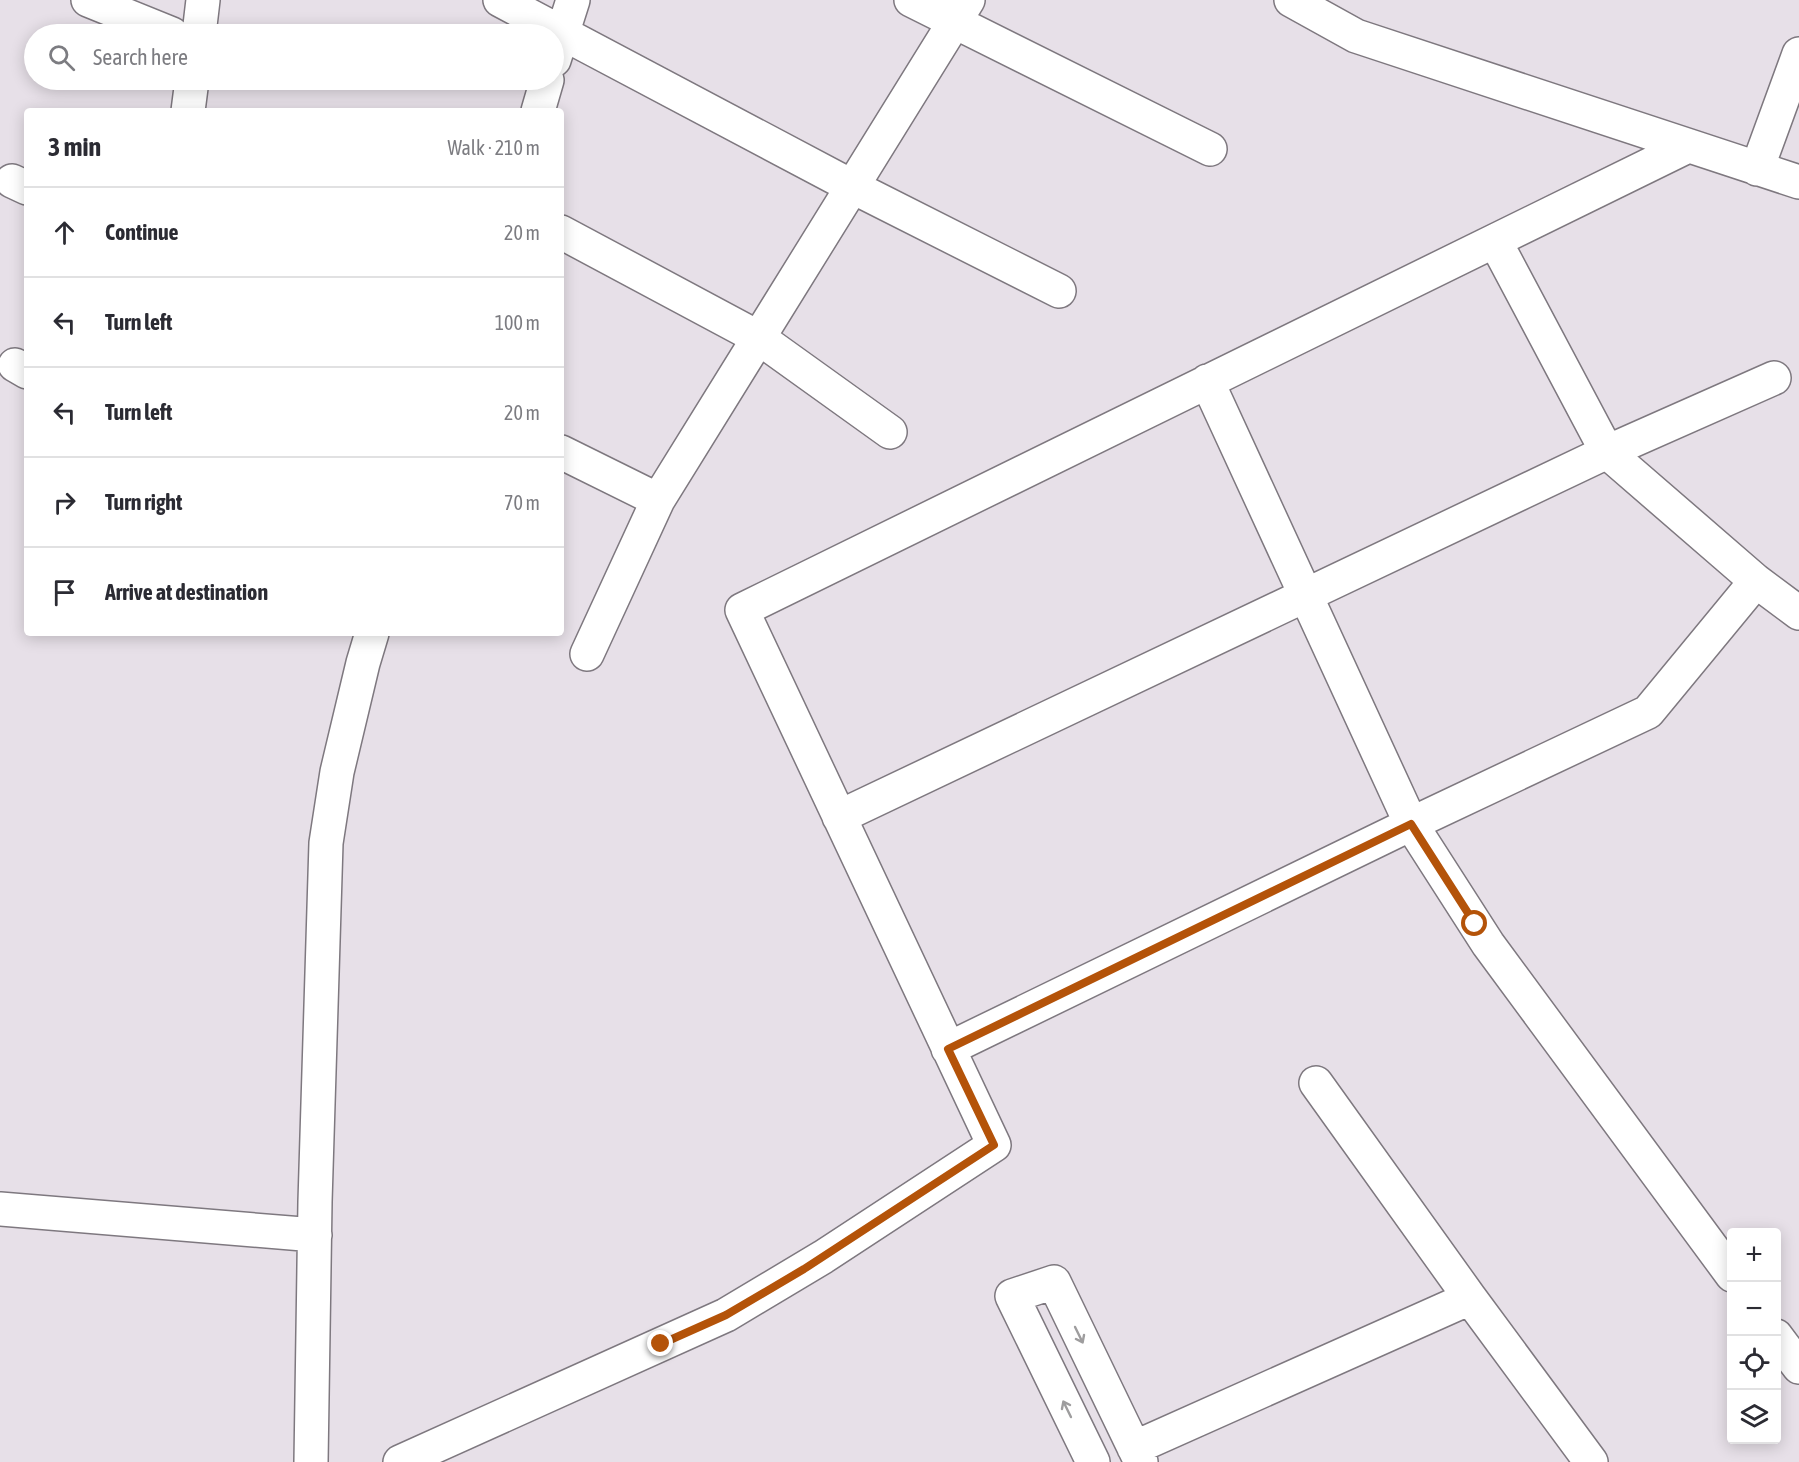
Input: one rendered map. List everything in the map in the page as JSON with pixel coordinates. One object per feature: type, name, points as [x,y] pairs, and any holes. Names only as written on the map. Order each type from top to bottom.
[{"type":"street","points":[[88,0],[147,24]]},
{"type":"street","points":[[200,24],[203,0]]},
{"type":"street","points":[[500,0],[530,24]]},
{"type":"street","points":[[564,28],[573,0]]},
{"type":"street","points":[[911,0],[962,11],[1210,149]]},
{"type":"street","points":[[1291,0],[1356,36],[1799,183]]},
{"type":"street","points":[[587,654],[658,500],[962,11]]},
{"type":"street","points":[[564,49],[852,187],[1059,291]]},
{"type":"street","points":[[1757,169],[1799,54]]},
{"type":"street","points":[[188,108],[191,90]]},
{"type":"street","points":[[538,108],[544,90]]},
{"type":"street","points":[[400,1462],[726,1315],[823,1257],[994,1145],[742,610],[1688,146]]},
{"type":"street","points":[[564,234],[759,338],[890,432]]},
{"type":"street","points":[[1495,241],[1607,452],[1756,580],[1799,612]]},
{"type":"street","points":[[839,817],[1607,452],[1774,378]]},
{"type":"street","points":[[1208,381],[1411,824],[1488,944],[1727,1270]]},
{"type":"street","points":[[564,453],[658,500]]},
{"type":"street","points":[[948,1049],[1411,824],[1648,712],[1756,580]]},
{"type":"street","points":[[311,1462],[326,843],[337,772],[371,636]]},
{"type":"street","points":[[1316,1083],[1591,1462]]},
{"type":"street","points":[[0,1209],[315,1235]]},
{"type":"street","points":[[1093,1462],[1012,1296],[1054,1282],[1138,1455],[1470,1298]]},
{"type":"street","points":[[1781,1343],[1799,1367]]},
{"type":"route","points":[[661,1344],[726,1315],[804,1269],[994,1145],[948,1049],[1411,824],[1475,924]]}]
